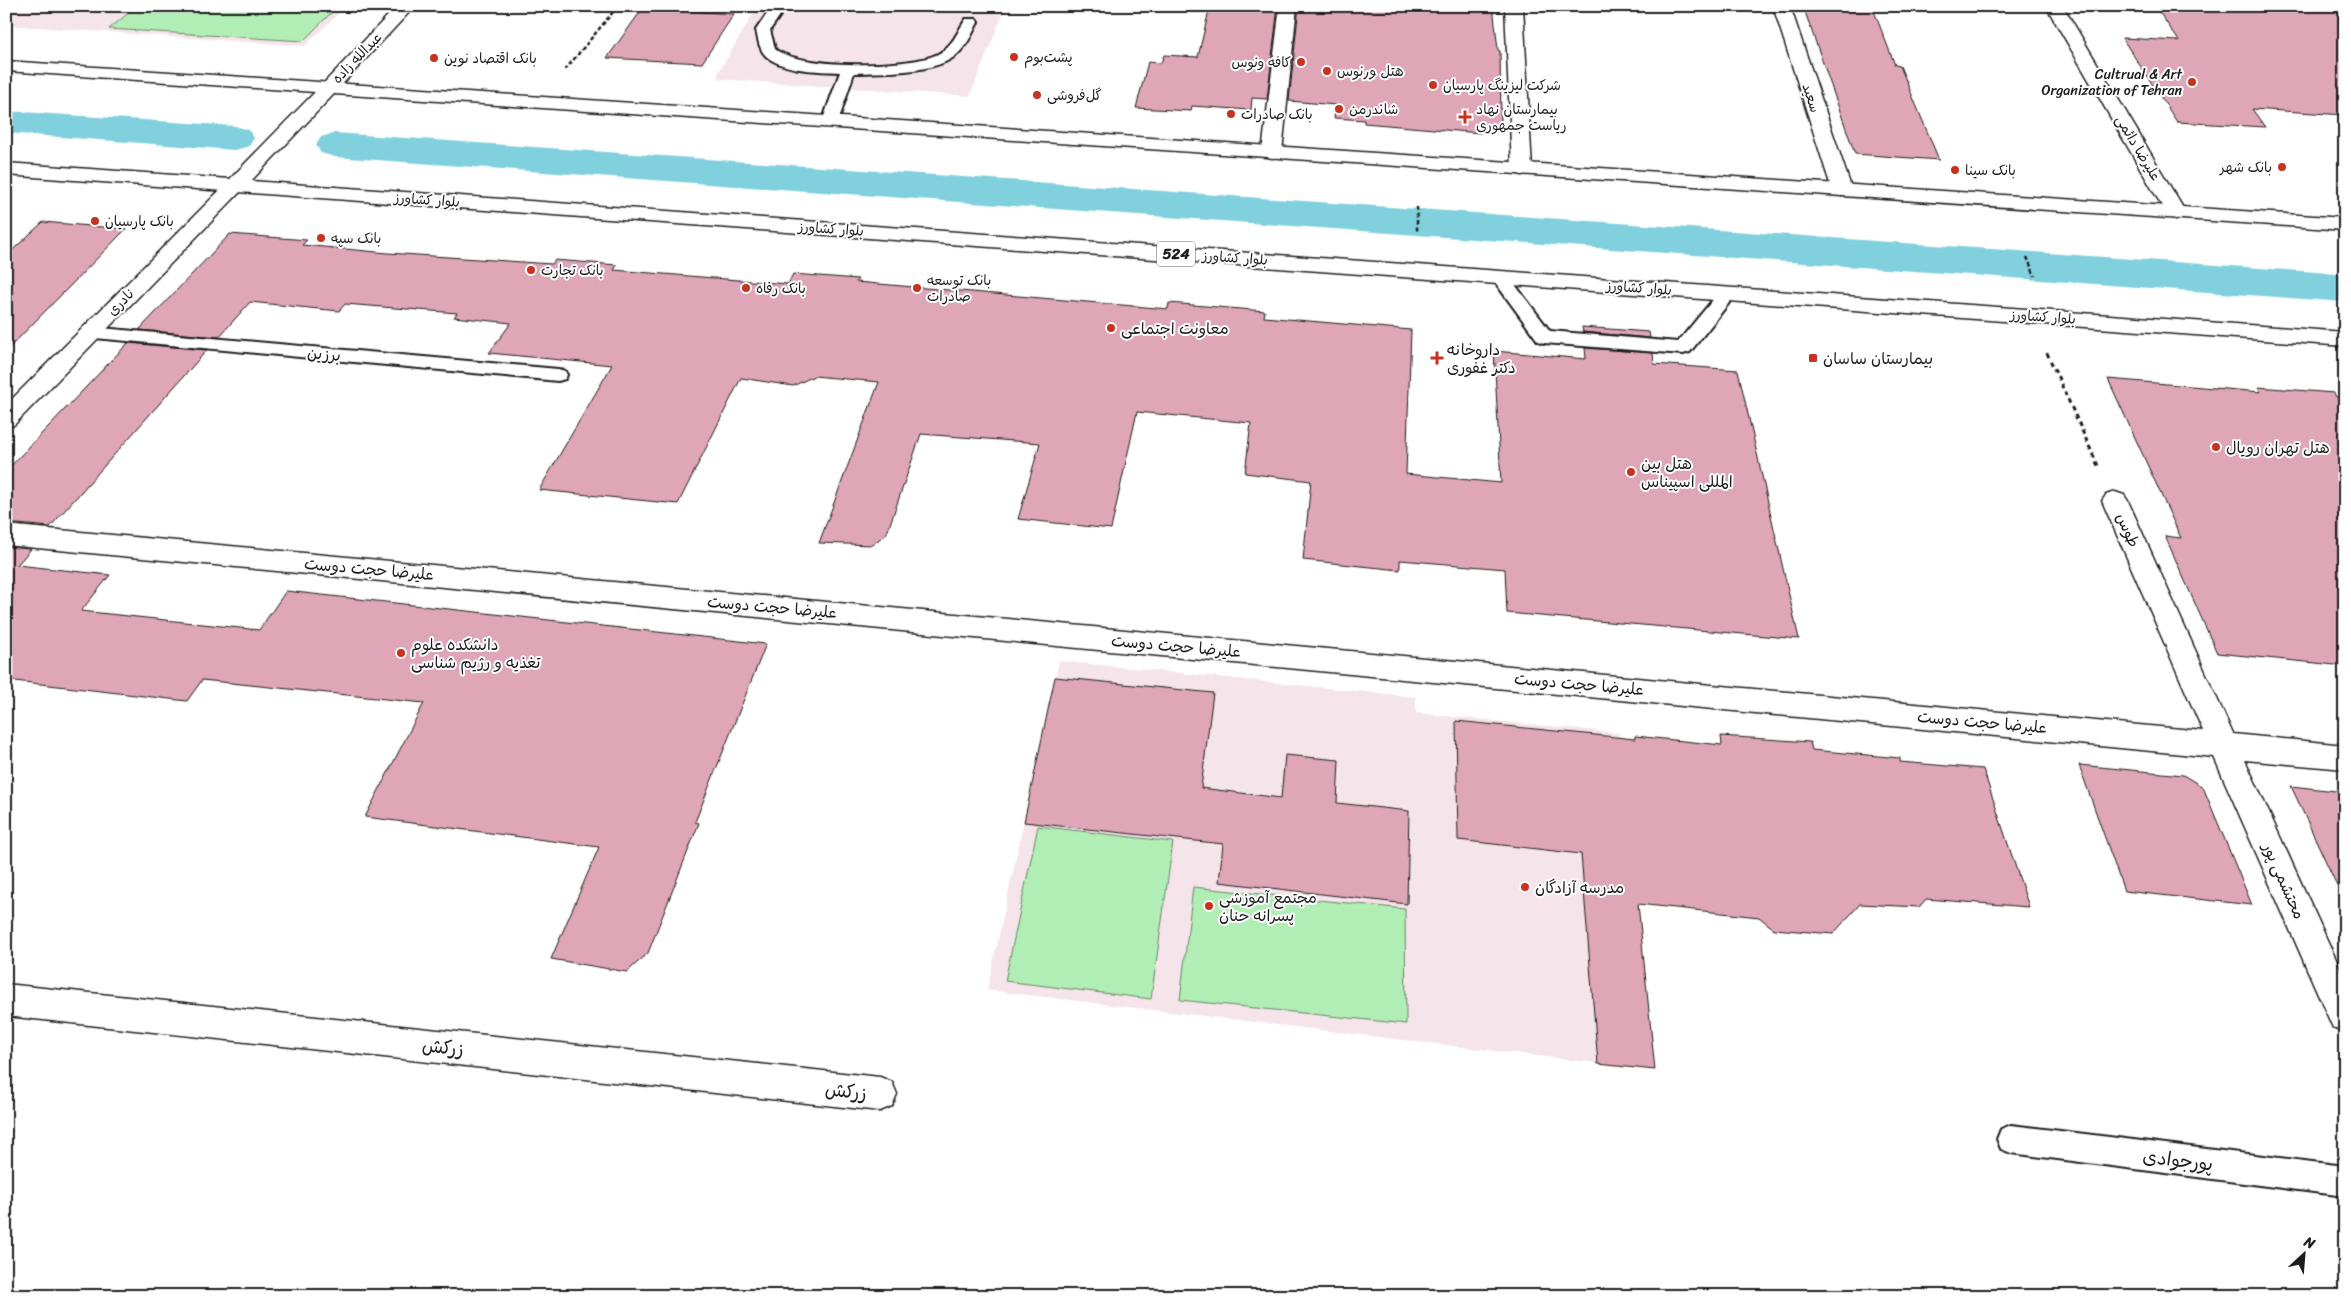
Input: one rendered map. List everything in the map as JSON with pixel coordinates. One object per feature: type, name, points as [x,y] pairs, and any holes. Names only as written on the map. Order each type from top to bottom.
[{"type":"main road","name":"عبدالله زاده","points":[[236,186],[407,6]]},
{"type":"main road","points":[[1272,152],[1288,6]]},
{"type":"main road","points":[[1514,6],[1522,169]]},
{"type":"main road","name":"سعید","points":[[1781,6],[1842,190]]},
{"type":"main road","name":"علیرضا دائمی","points":[[2054,6],[2176,213]]},
{"type":"main road","points":[[6,66],[2345,224]]},
{"type":"main road","name":"بلوار کشاورز","points":[[6,169],[2345,339]]},
{"type":"main road","name":"نادری","points":[[6,419],[236,186]]},
{"type":"main road","name":"طوس","points":[[2115,501],[2223,745]]},
{"type":"main road","name":"علیرضا حجت دوست","points":[[6,535],[2345,757]]},
{"type":"main road","name":"محتشمی پور","points":[[2223,745],[2345,1017]]},
{"type":"main road","name":"زرکش","points":[[6,1000],[880,1094]]},
{"type":"lane","points":[[774,14],[763,30],[767,48],[773,55],[786,61],[848,69],[938,60],[959,47],[971,22]]},
{"type":"lane","points":[[830,122],[848,69]]},
{"type":"lane","points":[[1501,278],[1544,337],[1682,348],[1727,294]]},
{"type":"lane","name":"برزین","points":[[90,333],[558,375]]},
{"type":"lane","name":"پورجوادی","points":[[2010,1139],[2345,1181]]},
{"type":"path","points":[[562,74],[618,6]]},
{"type":"path","points":[[1417,207],[1417,232]]},
{"type":"path","points":[[2027,258],[2035,276]]},
{"type":"path","name":"طوس","points":[[2030,316],[2115,501]]},
{"type":"shaded area","points":[[6,6],[346,6],[305,46],[6,25]]},
{"type":"shaded area","points":[[758,6],[1006,6],[970,96],[718,79],[718,73]]},
{"type":"shaded area","name":"مجتمع آموزشی پسرانه حنان","points":[[1059,661],[1416,697],[1416,713],[1619,733],[1655,1070],[987,990]]},
{"type":"green space","points":[[137,6],[338,6],[303,41],[109,29]]},
{"type":"green space","points":[[1038,826],[1173,842],[1151,999],[1005,981]]},
{"type":"green space","points":[[1193,887],[1405,909],[1406,1024],[1180,1000]]},
{"type":"building","points":[[1210,6],[1278,6],[1267,99],[1252,98],[1251,110],[1192,106],[1191,111],[1136,108],[1148,62],[1161,63],[1164,55],[1198,57]]},
{"type":"building","points":[[1299,6],[1493,6],[1498,50],[1500,51],[1501,122],[1480,133],[1364,123],[1364,120],[1334,118],[1336,105],[1289,101]]},
{"type":"building","points":[[1803,6],[1872,6],[1895,65],[1900,66],[1939,160],[1855,154]]},
{"type":"building","points":[[2155,6],[2345,6],[2345,115],[2252,109],[2265,127],[2177,122],[2122,38],[2179,41]]},
{"type":"building","points":[[643,8],[734,14],[702,63],[607,58]]},
{"type":"building","points":[[43,222],[126,229],[6,351],[6,256]]},
{"type":"building","points":[[230,234],[307,240],[302,245],[388,253],[552,264],[555,260],[617,265],[614,270],[788,284],[793,274],[858,279],[856,282],[1168,309],[1169,303],[1265,311],[1264,317],[1411,330],[1406,474],[1501,483],[1494,351],[1586,359],[1585,348],[1653,353],[1654,364],[1738,370],[1799,639],[1507,613],[1505,569],[1400,560],[1400,570],[1303,560],[1311,481],[1245,473],[1251,423],[1137,412],[1111,529],[1018,519],[1040,443],[921,434],[887,533],[872,545],[819,543],[879,382],[814,376],[793,386],[741,378],[678,504],[539,490],[612,365],[489,353],[511,323],[454,317],[457,313],[345,304],[339,311],[250,302],[219,337],[139,330]]},
{"type":"building","points":[[1582,327],[1649,332],[1650,338],[1583,332]]},
{"type":"building","points":[[128,343],[207,350],[50,527],[6,523],[6,471]]},
{"type":"building","points":[[2108,379],[2261,392],[2258,387],[2334,393],[2336,397],[2345,397],[2345,666],[2217,653],[2165,536],[2181,538]]},
{"type":"building","points":[[6,547],[31,549],[17,565],[110,575],[81,611],[259,630],[286,591],[766,644],[695,822],[699,823],[648,953],[627,972],[551,959],[599,847],[365,817],[424,703],[202,680],[187,701],[6,680]]},
{"type":"building","points":[[1055,677],[1213,693],[1201,788],[1281,798],[1285,755],[1339,760],[1337,803],[1409,811],[1407,904],[1219,882],[1223,844],[1024,822]]},
{"type":"building","points":[[1456,721],[1635,739],[1635,736],[1722,745],[1721,736],[1810,742],[1812,750],[1900,758],[1900,762],[1983,769],[2029,907],[1926,899],[1919,907],[1860,904],[1833,934],[1774,929],[1759,917],[1638,904],[1655,1070],[1598,1064],[1581,854],[1458,840]]},
{"type":"building","points":[[2079,765],[2183,775],[2203,787],[2252,905],[2124,891]]},
{"type":"building","points":[[2291,786],[2345,792],[2345,903]]},
{"type":"waterway","points":[[6,122],[235,138]]},
{"type":"waterway","points":[[335,145],[2345,288]]},
{"type":"place","name":"پشت‌بوم","points":[[1014,57]]},
{"type":"place","name":"بانک اقتصاد نوین","points":[[434,58]]},
{"type":"place","name":"کافه ونوس","points":[[1301,62]]},
{"type":"place","name":"هتل ورنوس","points":[[1327,71]]},
{"type":"place","name":"Cultrual & Art Organization of Tehran","points":[[2192,82]]},
{"type":"place","name":"شرکت لیزینگ پارسیان","points":[[1433,85]]},
{"type":"place","name":"گل‌فروشی","points":[[1037,95]]},
{"type":"place","name":"شاندرمن","points":[[1339,109]]},
{"type":"place","name":"بانک صادرات","points":[[1231,114]]},
{"type":"place","name":"بیمارستان نهاد ریاست جمهوری","points":[[1465,117]]},
{"type":"place","name":"بانک شهر","points":[[2282,167]]},
{"type":"place","name":"بانک سینا","points":[[1955,170]]},
{"type":"place","name":"بانک پارسیان","points":[[95,221]]},
{"type":"place","name":"بانک سپه","points":[[321,238]]},
{"type":"place","name":"بانک تجارت","points":[[531,270]]},
{"type":"place","name":"بانک رفاه","points":[[746,288]]},
{"type":"place","name":"بانک توسعه صادرات","points":[[917,288]]},
{"type":"place","name":"معاونت اجتماعی","points":[[1111,328]]},
{"type":"place","name":"داروخانه دکتر غفوری","points":[[1437,358]]},
{"type":"place","name":"بیمارستان ساسان","points":[[1813,358]]},
{"type":"place","name":"هتل تهران رویال","points":[[2216,447]]},
{"type":"place","name":"هتل بین المللی اسپیناس","points":[[1631,472]]},
{"type":"place","name":"دانشکده علوم تغذیه و رژیم شناسی","points":[[401,653]]},
{"type":"place","name":"مدرسه آزادگان","points":[[1525,887]]},
{"type":"place","name":"مجتمع آموزشی پسرانه حنان","points":[[1209,906]]}]
